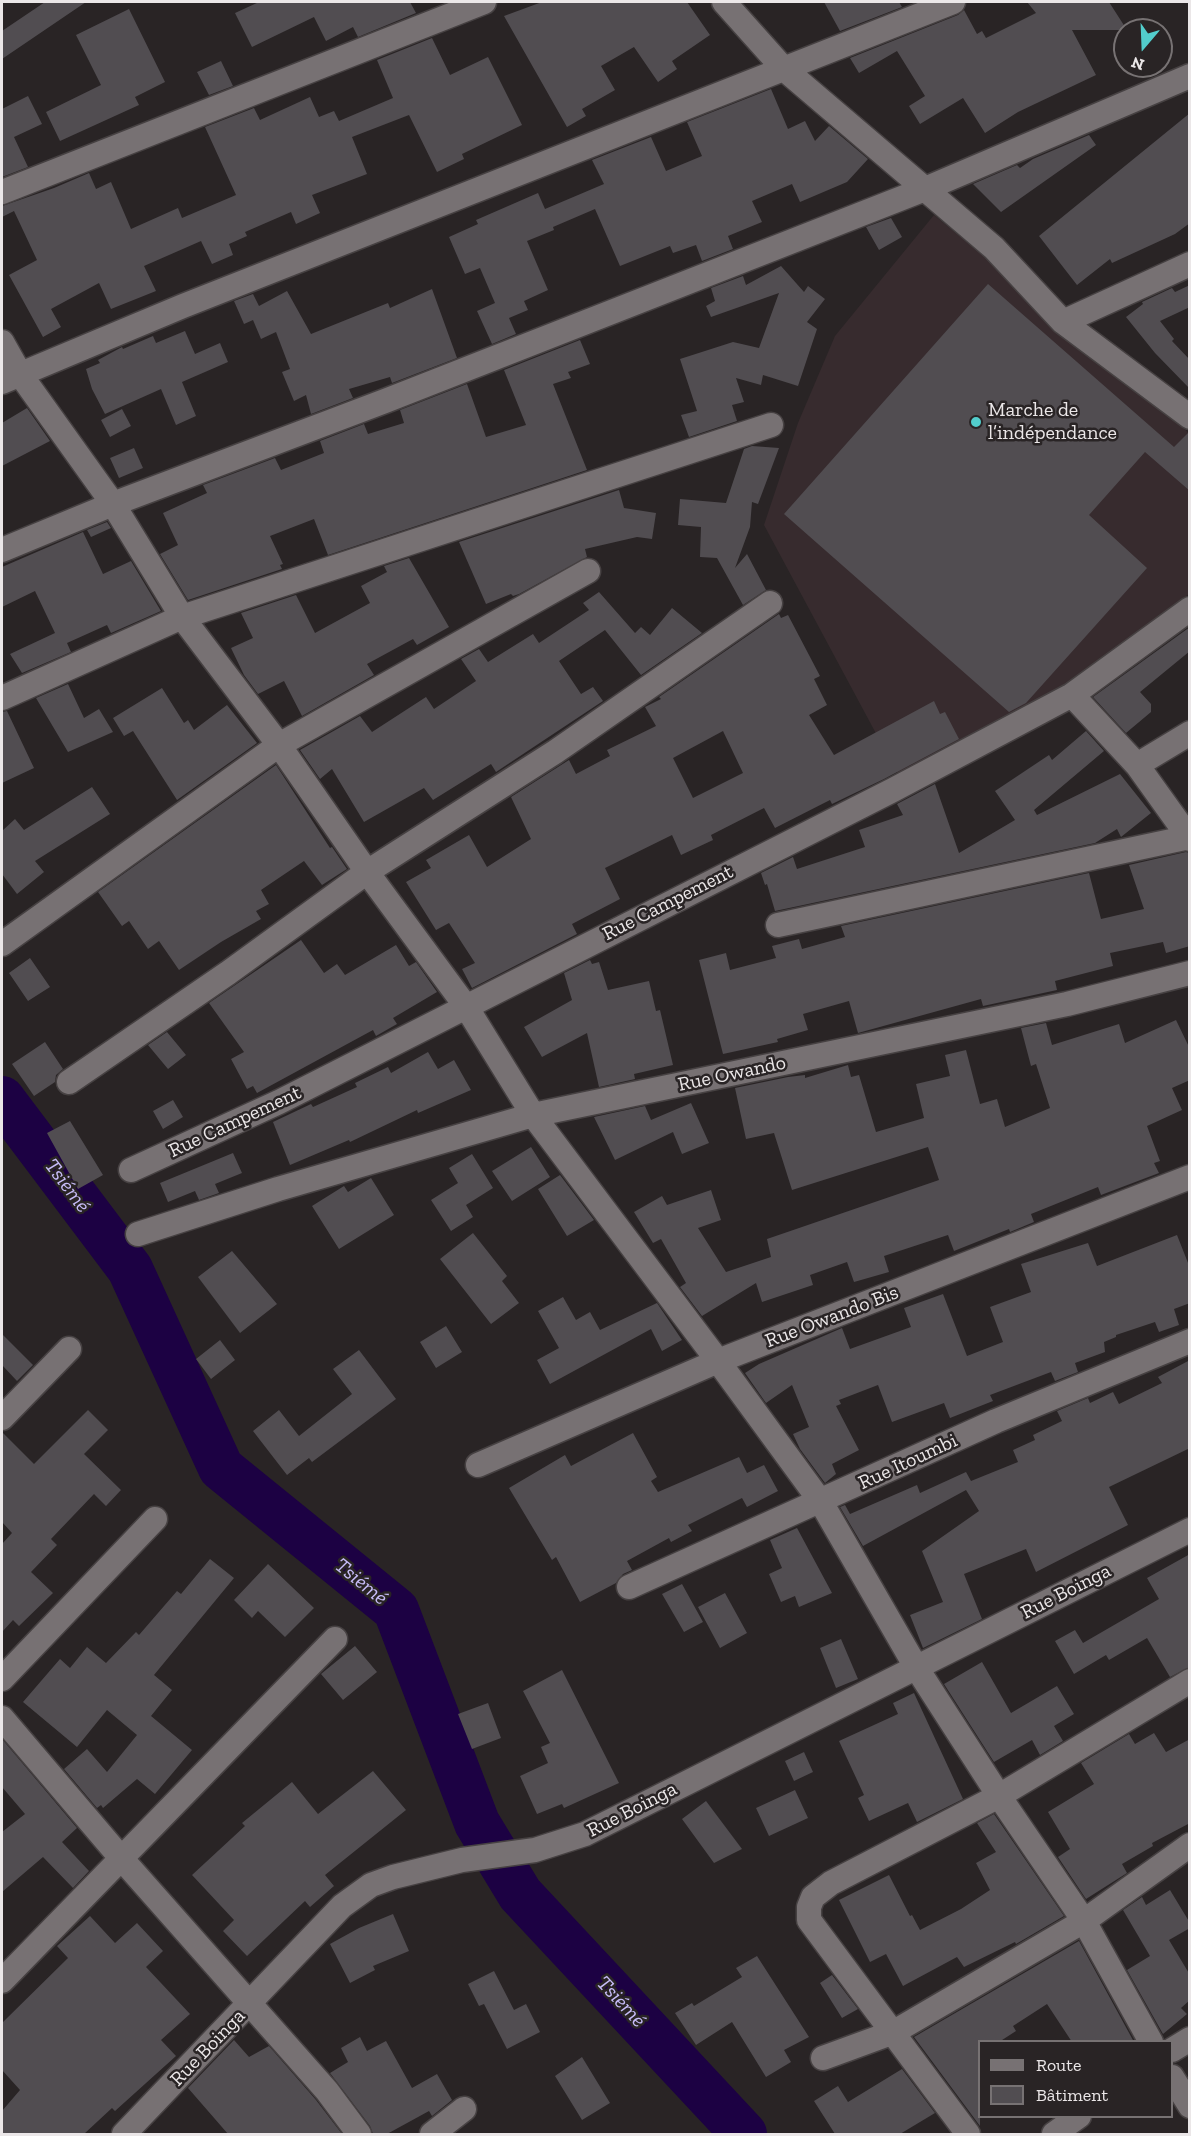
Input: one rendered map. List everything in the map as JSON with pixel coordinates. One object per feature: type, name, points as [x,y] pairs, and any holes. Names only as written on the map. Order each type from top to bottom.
[{"type":"street","points":[[2,192],[484,2]]},
{"type":"street","points":[[724,2],[783,68],[994,248],[1063,322],[1188,414]]},
{"type":"street","points":[[11,378],[183,306],[459,199],[953,2]]},
{"type":"street","points":[[2,550],[113,504],[407,392],[925,189],[1190,76]]},
{"type":"street","points":[[1063,322],[1190,264]]},
{"type":"street","points":[[2,342],[11,378],[113,504],[183,617],[279,746],[367,872],[467,1008],[532,1115],[718,1361],[820,1502],[916,1667],[999,1796],[1084,1921],[1150,2040]]},
{"type":"street","points":[[2,698],[183,617],[771,425]]},
{"type":"street","points":[[2,944],[279,746],[588,571]]},
{"type":"street","points":[[69,1082],[228,973],[367,872],[555,752],[770,603]]},
{"type":"street","name":"Rue Campement","points":[[131,1170],[279,1102],[893,790],[1072,695],[1190,609]]},
{"type":"street","points":[[778,925],[1189,837],[1137,765],[1072,695]]},
{"type":"street","points":[[1137,765],[1190,733]]},
{"type":"street","name":"Rue Owando","points":[[138,1234],[278,1189],[532,1115],[1056,1006],[1190,973]]},
{"type":"street","name":"Rue Owando Bis","points":[[478,1465],[718,1361],[1190,1177]]},
{"type":"street","name":"Rue Itoumbi","points":[[629,1587],[996,1421],[1190,1341]]},
{"type":"street","points":[[2,1418],[69,1349]]},
{"type":"street","points":[[2,1679],[155,1520]]},
{"type":"street","name":"Rue Boinga","points":[[124,2134],[252,2004],[342,1906],[371,1885],[393,1877],[462,1860],[535,1850],[585,1834],[1190,1530]]},
{"type":"street","points":[[2,1981],[336,1639]]},
{"type":"street","points":[[968,2134],[894,2031],[809,1920],[809,1907],[813,1897],[831,1883],[999,1796],[1190,1681]]},
{"type":"street","points":[[2,1718],[121,1858],[327,2091],[359,2134]]},
{"type":"street","points":[[823,2058],[894,2031],[1084,1921],[1190,1845]]},
{"type":"street","points":[[1173,2049],[1190,2039]]},
{"type":"street","points":[[1173,2079],[1190,2106]]},
{"type":"street","points":[[432,2134],[464,2109]]},
{"type":"street","points":[[1054,2134],[1076,2118]]},
{"type":"shaded area","points":[[934,215],[1189,433],[1189,594],[1066,685],[901,780],[764,525],[798,423],[835,336]]},
{"type":"building","points":[[45,2],[86,2],[2,59],[2,31]]},
{"type":"building","points":[[259,2],[410,2],[416,13],[358,37],[353,27],[326,41],[314,17],[252,47],[235,13]]},
{"type":"building","points":[[542,2],[687,2],[710,35],[672,61],[677,69],[658,82],[634,47],[601,66],[615,90],[582,109],[586,116],[567,127],[504,16]]},
{"type":"building","points":[[824,2],[899,2],[902,7],[840,31]]},
{"type":"building","points":[[1027,2],[1109,2],[1119,18],[1113,18],[1113,30],[1072,30],[1096,75],[1018,112],[985,133],[963,98],[920,124],[909,106],[925,96],[897,51],[859,73],[850,58],[958,15],[964,10],[977,34],[982,31],[986,38],[1036,13]]},
{"type":"building","points":[[129,9],[165,82],[135,97],[139,105],[60,141],[46,112],[101,85],[76,35]]},
{"type":"building","points":[[432,38],[450,75],[488,57],[522,125],[462,154],[464,159],[437,172],[409,115],[352,137],[367,174],[312,195],[320,213],[296,224],[291,212],[245,232],[247,236],[229,244],[233,255],[212,264],[201,241],[144,266],[156,291],[111,309],[99,283],[51,309],[61,327],[43,337],[9,275],[37,260],[14,211],[2,217],[2,206],[89,173],[96,189],[111,182],[131,229],[178,208],[182,218],[236,195],[205,127],[254,108],[260,120],[310,97],[319,117],[334,111],[339,121],[393,98],[377,60]]},
{"type":"building","points":[[221,61],[233,86],[209,95],[197,72]]},
{"type":"building","points":[[771,89],[788,129],[805,121],[815,141],[829,126],[868,159],[847,182],[800,202],[792,184],[752,201],[762,222],[728,236],[733,249],[702,261],[696,245],[673,253],[670,246],[620,266],[595,209],[553,227],[554,230],[527,241],[548,290],[524,301],[528,310],[509,318],[516,334],[492,344],[477,311],[495,303],[480,268],[465,274],[449,237],[478,224],[476,220],[538,193],[545,209],[604,184],[592,160],[651,137],[666,171],[702,156],[687,122]]},
{"type":"building","points":[[28,96],[42,124],[14,137],[28,167],[2,177],[2,109]]},
{"type":"building","points":[[1190,113],[1190,223],[1175,234],[1112,263],[1110,259],[1077,285],[1039,236]]},
{"type":"building","points":[[1089,135],[1096,145],[1001,212],[973,184],[1017,165],[1020,168],[1033,159]]},
{"type":"building","points":[[891,218],[902,237],[879,250],[866,227]]},
{"type":"building","points":[[781,266],[804,292],[808,286],[825,299],[807,322],[817,329],[798,386],[763,375],[761,385],[736,378],[744,402],[732,405],[737,421],[689,437],[681,415],[697,411],[680,359],[733,342],[759,348],[779,293],[711,317],[706,306],[715,301],[711,288],[743,276],[746,285]]},
{"type":"building","points":[[988,284],[1174,447],[1190,431],[1190,491],[1145,452],[1089,515],[1147,568],[1026,703],[1009,712],[784,514]]},
{"type":"building","points":[[1190,285],[1190,307],[1160,321],[1174,339],[1172,341],[1190,360],[1190,389],[1155,353],[1126,317],[1143,304],[1142,302],[1172,288],[1175,292]]},
{"type":"building","points":[[432,289],[457,358],[392,383],[390,377],[349,389],[353,398],[311,414],[306,395],[294,401],[282,372],[290,369],[276,332],[261,339],[253,320],[244,324],[234,301],[253,294],[259,306],[287,291],[311,334],[388,303],[390,308]]},
{"type":"building","points":[[185,331],[195,354],[220,343],[228,362],[182,382],[196,416],[176,425],[161,389],[105,414],[92,389],[86,369],[100,363],[98,360],[122,347],[123,349],[153,336],[156,343]]},
{"type":"building","points":[[580,340],[590,364],[568,372],[571,378],[553,384],[587,470],[328,555],[314,519],[270,536],[283,564],[280,565],[282,569],[188,600],[160,554],[178,545],[163,513],[207,493],[203,485],[275,458],[281,470],[324,453],[320,441],[364,424],[368,434],[404,423],[400,410],[467,384],[486,437],[526,425],[504,370]]},
{"type":"building","points":[[27,408],[50,441],[2,466],[2,423]]},
{"type":"building","points":[[122,409],[131,426],[110,437],[101,420]]},
{"type":"building","points":[[752,446],[779,448],[758,504],[752,502],[750,527],[735,568],[747,554],[766,590],[743,605],[717,558],[700,557],[701,527],[678,525],[680,499],[726,503],[744,449]]},
{"type":"building","points":[[134,448],[143,468],[119,478],[110,458]]},
{"type":"building","points":[[619,490],[624,508],[656,513],[652,539],[637,537],[585,549],[587,557],[519,594],[513,596],[511,594],[486,604],[459,542]]},
{"type":"building","points":[[107,522],[111,528],[91,537],[87,530]]},
{"type":"building","points":[[83,532],[103,574],[131,561],[161,611],[111,633],[107,625],[67,643],[71,652],[22,673],[10,654],[55,633],[35,591],[2,607],[2,567]]},
{"type":"building","points":[[409,558],[449,627],[417,645],[413,639],[367,664],[374,675],[302,716],[284,681],[258,694],[244,675],[231,648],[253,638],[241,613],[296,595],[315,633],[370,603],[361,586],[387,572],[384,566]]},
{"type":"building","points":[[599,592],[635,633],[641,627],[650,635],[672,608],[702,633],[641,675],[605,630],[559,661],[581,694],[593,687],[603,701],[496,772],[491,764],[433,800],[424,788],[364,822],[332,769],[320,779],[300,750],[360,716],[372,732],[426,697],[434,709],[476,681],[461,659],[479,649],[488,662],[533,634],[539,643],[589,610],[583,603]]},
{"type":"building","points":[[779,614],[781,618],[788,615],[820,676],[814,679],[827,705],[809,715],[834,755],[934,701],[940,714],[945,712],[959,739],[884,779],[832,804],[830,800],[775,828],[764,808],[711,835],[713,840],[681,855],[672,835],[605,868],[620,899],[572,924],[577,934],[472,988],[462,969],[475,963],[449,923],[436,930],[406,882],[431,868],[426,860],[469,835],[487,867],[531,839],[511,797],[569,760],[576,774],[610,756],[607,750],[656,726],[645,707],[661,699],[659,697]],"holes":[[[723,731],[743,773],[693,798],[673,758]]]},
{"type":"building","points":[[1190,627],[1190,651],[1140,692],[1151,704],[1151,712],[1126,733],[1093,697]]},
{"type":"building","points":[[68,684],[84,718],[99,709],[113,732],[68,752],[36,698]]},
{"type":"building","points":[[162,688],[184,723],[188,720],[194,730],[227,705],[257,743],[177,800],[133,731],[124,736],[113,718]]},
{"type":"building","points":[[7,711],[34,768],[2,783],[2,712]]},
{"type":"building","points":[[1086,731],[1104,751],[1034,810],[1037,815],[1120,774],[1151,813],[1121,837],[1117,829],[1095,843],[775,911],[767,884],[765,885],[761,873],[793,857],[797,869],[865,847],[859,830],[903,815],[897,804],[935,784],[959,853],[1015,820],[995,791],[1049,755],[1052,760]]},
{"type":"building","points":[[276,765],[330,848],[332,847],[347,869],[322,885],[304,861],[261,890],[269,904],[256,911],[261,919],[179,970],[159,941],[148,949],[129,921],[122,926],[98,892]]},
{"type":"building","points":[[92,787],[110,814],[35,861],[44,872],[17,894],[2,874],[2,831],[15,819],[24,830]]},
{"type":"building","points":[[1190,853],[1190,946],[1166,953],[1163,942],[1110,953],[1113,966],[1055,981],[1057,990],[983,1006],[981,999],[858,1033],[849,1001],[803,1014],[808,1030],[777,1039],[778,1042],[723,1054],[699,960],[726,953],[730,970],[776,958],[772,946],[799,939],[802,949],[845,937],[841,926],[1089,873],[1101,919],[1144,909],[1129,865]]},
{"type":"building","points":[[301,940],[324,973],[337,964],[345,975],[396,945],[409,966],[416,962],[437,992],[393,1018],[397,1024],[376,1036],[373,1030],[257,1093],[253,1086],[247,1089],[231,1059],[244,1052],[209,1003]]},
{"type":"building","points":[[30,958],[50,987],[28,1001],[9,973]]},
{"type":"building","points":[[590,960],[592,964],[599,962],[608,990],[649,981],[656,1011],[660,1010],[673,1065],[634,1074],[635,1079],[599,1087],[587,1033],[542,1057],[524,1027],[572,1000],[564,973]]},
{"type":"building","points":[[1176,1020],[1190,1049],[1190,1080],[1172,1088],[1182,1110],[1147,1126],[1160,1161],[1154,1163],[1159,1173],[1101,1195],[1098,1187],[1031,1214],[1034,1222],[1010,1232],[1009,1229],[954,1251],[948,1235],[884,1256],[889,1272],[854,1282],[847,1262],[810,1275],[813,1285],[762,1302],[756,1283],[702,1316],[680,1287],[686,1283],[661,1239],[653,1243],[634,1212],[662,1196],[667,1205],[711,1190],[721,1220],[698,1228],[726,1272],[771,1257],[767,1239],[939,1180],[928,1147],[792,1190],[774,1133],[746,1139],[735,1088],[788,1077],[805,1075],[805,1078],[848,1065],[851,1077],[859,1075],[876,1132],[924,1118],[916,1084],[950,1076],[945,1055],[966,1050],[980,1104],[997,1099],[1005,1127],[1050,1108],[1036,1064],[1031,1066],[1021,1028],[1046,1023],[1052,1045],[1119,1024],[1125,1043]]},
{"type":"building","points":[[167,1032],[186,1055],[168,1069],[148,1045]]},
{"type":"building","points":[[45,1042],[63,1069],[56,1075],[55,1082],[34,1096],[12,1064]]},
{"type":"building","points":[[428,1052],[438,1069],[454,1060],[471,1090],[418,1113],[417,1110],[350,1142],[349,1140],[290,1165],[273,1122],[311,1104],[313,1107],[357,1087],[355,1083],[388,1067],[391,1073]]},
{"type":"building","points":[[173,1100],[183,1117],[163,1129],[153,1111]]},
{"type":"building","points":[[691,1103],[709,1143],[682,1154],[673,1132],[615,1160],[594,1117],[645,1106],[651,1120]]},
{"type":"building","points":[[70,1121],[103,1175],[78,1189],[47,1133]]},
{"type":"building","points":[[531,1147],[550,1177],[512,1201],[492,1171]]},
{"type":"building","points":[[233,1153],[242,1173],[215,1184],[219,1193],[199,1200],[195,1191],[168,1202],[160,1183]]},
{"type":"building","points":[[472,1154],[493,1188],[466,1205],[473,1217],[451,1231],[431,1200],[458,1183],[449,1168]]},
{"type":"building","points":[[560,1175],[594,1220],[567,1236],[538,1189]]},
{"type":"building","points":[[371,1178],[394,1215],[339,1249],[312,1206],[344,1186],[348,1192]]},
{"type":"building","points":[[473,1233],[507,1276],[502,1281],[519,1303],[491,1324],[440,1259]]},
{"type":"building","points":[[1177,1235],[1190,1268],[1190,1303],[1174,1309],[1179,1325],[1159,1332],[1155,1322],[1116,1335],[1104,1342],[1105,1352],[1075,1363],[1078,1372],[1055,1381],[1051,1372],[990,1395],[993,1401],[950,1418],[944,1403],[892,1422],[878,1385],[839,1400],[841,1404],[836,1406],[859,1450],[832,1464],[836,1474],[825,1483],[800,1449],[793,1434],[809,1427],[792,1385],[766,1403],[745,1373],[759,1364],[842,1328],[850,1349],[911,1327],[904,1308],[943,1294],[967,1356],[1003,1342],[990,1307],[1031,1292],[1021,1264],[1088,1243],[1097,1266]]},
{"type":"building","points":[[232,1251],[277,1304],[240,1333],[198,1277]]},
{"type":"building","points":[[563,1297],[576,1320],[590,1312],[600,1330],[657,1303],[682,1340],[662,1351],[651,1329],[550,1384],[537,1360],[559,1348],[538,1311]]},
{"type":"building","points":[[446,1326],[462,1352],[436,1368],[420,1342]]},
{"type":"building","points":[[2,1334],[33,1365],[17,1381],[2,1365]]},
{"type":"building","points":[[220,1340],[235,1360],[211,1379],[196,1359]]},
{"type":"building","points":[[359,1350],[396,1399],[312,1462],[309,1458],[287,1475],[253,1431],[279,1410],[299,1436],[352,1394],[333,1369]]},
{"type":"building","points":[[1190,1360],[1190,1448],[1109,1487],[1128,1525],[1036,1572],[1026,1549],[964,1574],[982,1619],[923,1648],[910,1615],[943,1602],[922,1551],[979,1511],[966,1490],[863,1546],[840,1507],[845,1505],[850,1514],[917,1485],[920,1493],[966,1472],[971,1481],[1018,1462],[1013,1450],[1035,1440],[1033,1435],[1062,1421],[1057,1411],[1088,1398],[1090,1403],[1113,1392],[1119,1404],[1162,1383],[1158,1377]]},
{"type":"building","points":[[88,1410],[108,1430],[84,1454],[121,1490],[106,1506],[94,1494],[51,1539],[57,1545],[31,1572],[53,1593],[19,1626],[13,1620],[2,1632],[2,1544],[12,1533],[2,1522],[2,1432],[34,1464]]},
{"type":"building","points":[[633,1433],[657,1477],[651,1481],[658,1492],[739,1457],[747,1473],[764,1465],[778,1491],[747,1507],[742,1498],[688,1525],[692,1531],[671,1542],[669,1538],[627,1561],[632,1570],[623,1574],[616,1583],[580,1602],[556,1557],[552,1560],[509,1488],[565,1455],[571,1466]]},
{"type":"building","points":[[797,1528],[832,1593],[799,1607],[795,1596],[781,1602],[769,1574],[782,1568],[770,1540]]},
{"type":"building","points":[[1190,1554],[1190,1667],[1170,1677],[1147,1638],[1109,1660],[1106,1655],[1074,1674],[1055,1641],[1075,1630],[1083,1643],[1159,1599],[1147,1578]]},
{"type":"building","points":[[210,1559],[234,1578],[154,1675],[172,1690],[151,1716],[192,1750],[155,1794],[137,1779],[103,1808],[101,1805],[97,1808],[64,1769],[87,1749],[107,1772],[137,1735],[107,1710],[77,1747],[23,1702],[60,1659],[70,1668],[87,1647],[106,1663],[136,1632],[139,1635],[177,1591],[181,1594]]},
{"type":"building","points":[[268,1564],[314,1608],[285,1637],[258,1611],[252,1618],[234,1600]]},
{"type":"building","points":[[682,1584],[703,1622],[684,1632],[662,1594]]},
{"type":"building","points":[[725,1593],[747,1633],[720,1648],[698,1607]]},
{"type":"building","points":[[841,1639],[858,1679],[836,1688],[820,1648]]},
{"type":"building","points":[[355,1646],[377,1672],[343,1700],[321,1674]]},
{"type":"building","points":[[982,1662],[1011,1713],[1057,1686],[1074,1714],[1054,1726],[1063,1741],[1040,1755],[1032,1740],[994,1762],[944,1684]]},
{"type":"building","points":[[562,1670],[619,1783],[564,1808],[562,1804],[537,1814],[520,1776],[548,1763],[541,1747],[550,1743],[523,1691]]},
{"type":"building","points":[[914,1693],[963,1799],[917,1822],[908,1803],[869,1821],[858,1798],[864,1795],[839,1741],[898,1714],[893,1703]]},
{"type":"building","points":[[488,1703],[501,1738],[472,1749],[458,1714]]},
{"type":"building","points":[[1154,1733],[1166,1752],[1190,1739],[1190,1823],[1152,1843],[1153,1846],[1122,1864],[1127,1873],[1086,1899],[1058,1857],[1070,1849],[1048,1812],[1094,1784],[1081,1763],[1129,1734],[1135,1744]]},
{"type":"building","points":[[2,1739],[77,1828],[62,1842],[89,1871],[73,1888],[43,1857],[2,1892],[2,1832],[25,1814],[2,1787]]},
{"type":"building","points":[[804,1752],[813,1772],[794,1781],[785,1761]]},
{"type":"building","points":[[373,1771],[406,1810],[325,1875],[334,1886],[310,1907],[305,1901],[247,1956],[223,1931],[234,1920],[192,1875],[245,1826],[242,1823],[292,1782],[318,1814]]},
{"type":"building","points":[[795,1790],[808,1818],[769,1836],[756,1808]]},
{"type":"building","points":[[706,1801],[742,1849],[714,1863],[682,1819]]},
{"type":"building","points":[[994,1814],[1064,1916],[1016,1944],[1015,1942],[964,1967],[957,1957],[903,1986],[886,1954],[870,1962],[839,1900],[889,1875],[910,1916],[912,1915],[920,1930],[961,1909],[990,1890],[976,1863],[996,1852],[977,1823]]},
{"type":"building","points":[[1170,1890],[1190,1923],[1190,1928],[1169,1940],[1190,1975],[1190,2000],[1181,2008],[1187,2014],[1163,2034],[1127,1970],[1150,1956],[1123,1910],[1142,1897],[1146,1905]]},
{"type":"building","points":[[393,1914],[409,1951],[373,1966],[375,1970],[350,1983],[330,1944],[359,1928]]},
{"type":"building","points":[[90,1916],[115,1943],[137,1923],[163,1951],[146,1967],[190,2014],[161,2040],[176,2056],[115,2111],[112,2108],[84,2134],[2,2134],[2,2111],[20,2090],[2,2070],[2,2023],[68,1958],[57,1946]]},
{"type":"building","points":[[1079,1941],[1133,2040],[1071,2040],[1047,2004],[1013,2026],[1016,2031],[1002,2040],[978,2040],[978,2118],[980,2118],[980,2126],[914,2037]]},
{"type":"building","points":[[757,1956],[809,2037],[784,2050],[791,2062],[766,2077],[732,2022],[696,2045],[675,2013],[692,2003],[694,2006],[742,1977],[736,1968]]},
{"type":"building","points":[[494,1971],[514,2010],[526,2004],[540,2032],[507,2049],[484,2004],[479,2006],[468,1984]]},
{"type":"building","points":[[832,1975],[858,2009],[842,2018],[820,1983]]},
{"type":"building","points":[[360,2037],[367,2051],[386,2041],[412,2088],[437,2074],[452,2100],[432,2116],[429,2111],[387,2134],[373,2134],[370,2126],[330,2073],[348,2062],[341,2048]]},
{"type":"building","points":[[234,2040],[249,2057],[269,2046],[342,2134],[228,2134],[188,2088]]},
{"type":"building","points":[[582,2057],[610,2103],[582,2120],[555,2076]]},
{"type":"building","points":[[902,2069],[935,2113],[900,2134],[835,2134],[814,2101],[838,2086],[848,2102]]},
{"type":"waterway","name":"Tsiémé","points":[[2,1099],[130,1269],[221,1468],[396,1610],[477,1823],[520,1894],[744,2134]]},
{"type":"place","name":"Marche de l’indépendance","points":[[976,422]]}]
